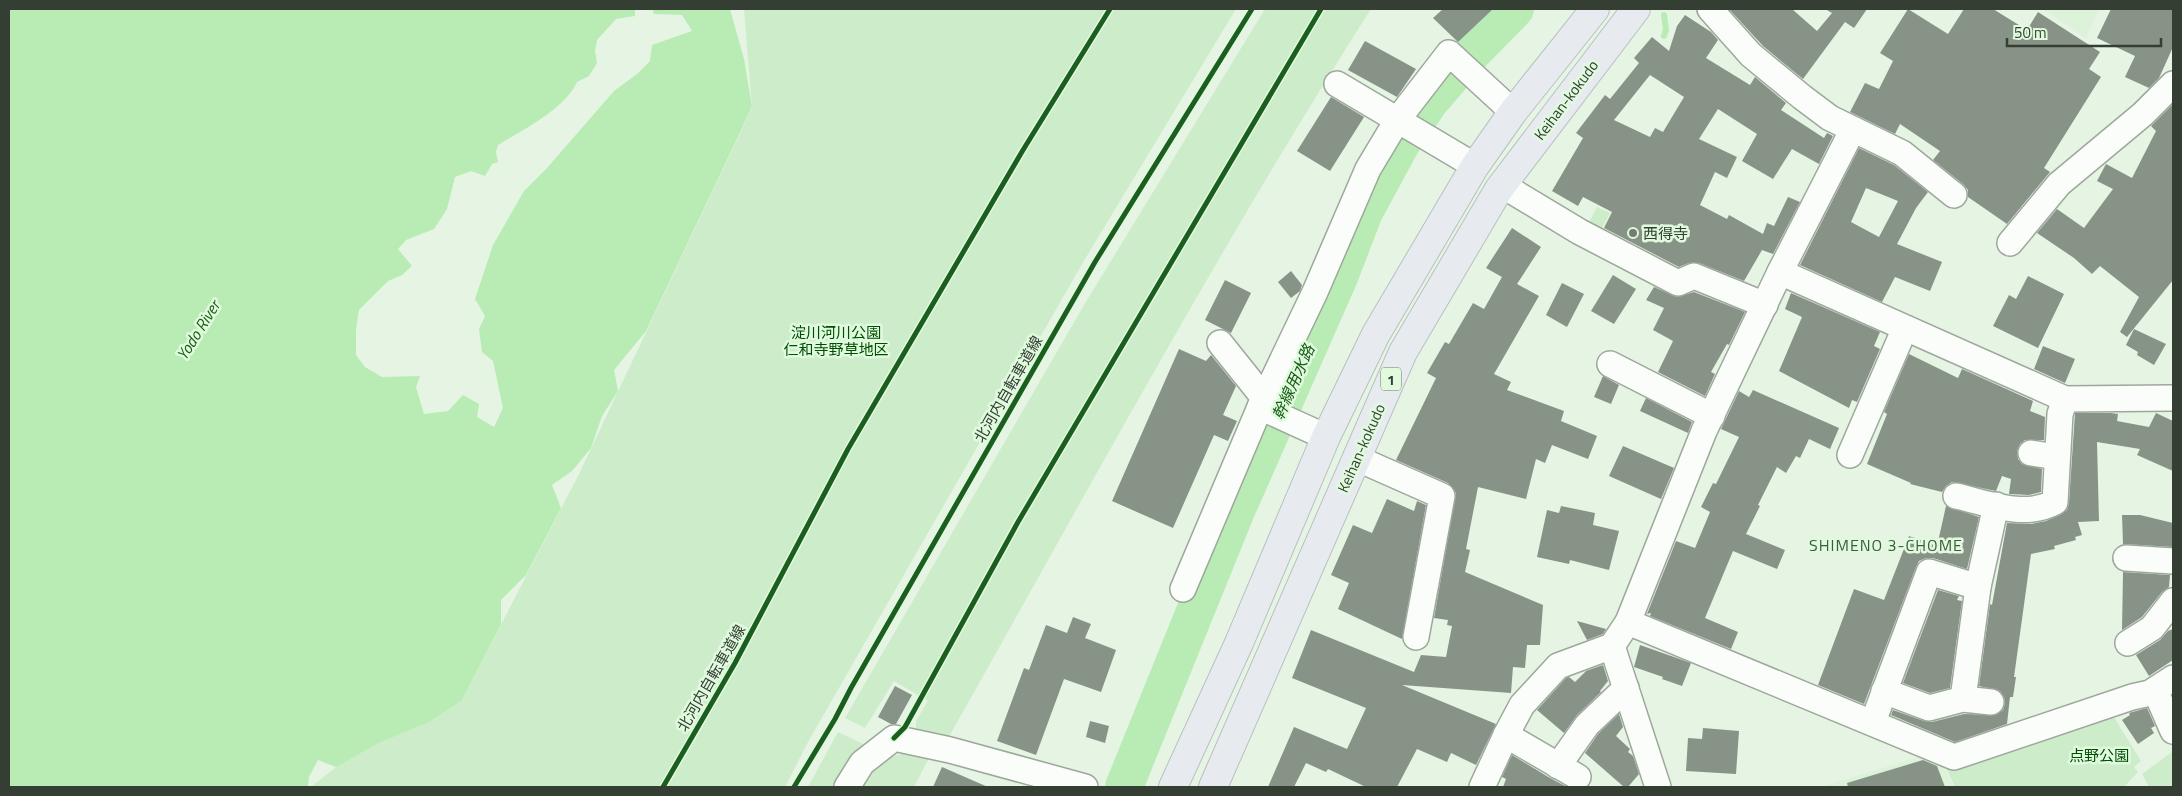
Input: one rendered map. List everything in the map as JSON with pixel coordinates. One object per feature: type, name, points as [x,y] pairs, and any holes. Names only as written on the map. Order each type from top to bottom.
[{"type":"highway","name":"1","points":[[1173,787],[1239,643],[1314,432],[1376,334],[1475,166],[1513,112],[1595,9]]},
{"type":"highway","name":"Keihan-kokudo","points":[[1213,787],[1403,352],[1502,185],[1636,9]]},
{"type":"street","points":[[1710,9],[1751,55],[1823,113],[1852,130],[1902,153],[1954,195]]},
{"type":"street","points":[[1183,589],[1262,402],[1315,292],[1368,170],[1398,119],[1450,53],[1513,112]]},
{"type":"street","points":[[1337,84],[1475,166]]},
{"type":"street","points":[[2010,243],[2059,184],[2143,114],[2173,84]]},
{"type":"street","points":[[1482,787],[1522,705],[1558,666],[1612,646],[1628,622],[1712,416],[1780,272],[1852,130]]},
{"type":"street","points":[[1502,185],[1580,232],[1678,283],[1694,276],[1765,305]]},
{"type":"street","points":[[1780,272],[2065,399],[2173,398]]},
{"type":"street","points":[[1850,455],[1905,328]]},
{"type":"street","points":[[1220,342],[1262,402],[1314,432]]},
{"type":"street","points":[[1610,364],[1712,416]]},
{"type":"street","points":[[1956,496],[2019,511],[2043,508],[2055,502],[2060,414],[2065,399]]},
{"type":"street","points":[[2031,453],[2057,457]]},
{"type":"street","points":[[1356,458],[1442,496],[1416,637]]},
{"type":"street","points":[[1963,699],[1978,587],[1996,505]]},
{"type":"street","points":[[2126,558],[2173,561]]},
{"type":"street","points":[[1873,722],[1929,572],[1978,587]]},
{"type":"street","points":[[2128,643],[2152,628],[2173,601]]},
{"type":"street","points":[[1628,622],[1954,757],[2164,684],[2173,731]]},
{"type":"street","points":[[1612,646],[1658,787]]},
{"type":"street","points":[[1506,735],[1568,772],[1587,725],[1626,688]]},
{"type":"street","points":[[1884,692],[1929,708],[1963,699],[1991,702]]},
{"type":"street","points":[[847,787],[862,763],[894,738],[950,750],[1085,787]]},
{"type":"shaded area","points":[[2044,9],[2099,9],[2086,39]]},
{"type":"shaded area","points":[[1925,755],[1939,758],[1954,787],[1821,787]]},
{"type":"green space","name":"淀川河川公園 仁和寺野草地区","points":[[744,9],[1236,9],[1085,259],[808,742],[785,787],[311,787],[350,756],[462,700],[580,472],[752,108]]},
{"type":"green space","points":[[1265,9],[1371,9],[1260,189],[1206,281],[946,742],[916,738],[916,721],[928,701],[894,681],[865,728],[845,718],[1084,305]]},
{"type":"green space","points":[[1597,207],[1610,213],[1600,232],[1587,226]]},
{"type":"green space","name":"点野公園","points":[[2114,717],[2141,761],[2134,767],[2138,772],[2124,787],[1955,787],[1945,766]]},
{"type":"green space","points":[[838,732],[890,757],[914,751],[931,754],[914,787],[808,787]]},
{"type":"green space","points":[[2172,752],[2173,787],[2149,787],[2142,774]]},
{"type":"water","name":"Yodo River","points":[[9,9],[635,9],[635,16],[616,19],[597,40],[595,51],[597,63],[589,76],[577,82],[571,92],[554,110],[498,145],[496,152],[498,162],[492,164],[485,176],[471,171],[455,177],[447,209],[434,229],[406,240],[398,249],[412,266],[402,275],[388,281],[359,310],[356,329],[356,355],[365,367],[382,377],[420,376],[416,387],[424,414],[448,411],[463,395],[479,404],[477,417],[494,427],[503,408],[493,361],[482,352],[479,329],[485,316],[475,299],[493,245],[524,191],[547,168],[614,91],[637,74],[650,61],[652,45],[692,31],[682,15],[654,14],[652,9],[730,9],[744,59],[752,107],[646,331],[614,370],[618,391],[602,416],[591,448],[572,471],[552,485],[561,508],[526,575],[501,600],[501,624],[462,700],[429,722],[378,743],[336,767],[318,760],[309,777],[308,787],[9,787]]},
{"type":"building","points":[[1443,9],[1493,9],[1458,42],[1433,18]]},
{"type":"building","points":[[1729,9],[1792,9],[1817,31],[1832,13],[1825,9],[1867,9],[1854,28],[1845,22],[1803,79],[1763,46]]},
{"type":"building","points":[[1908,9],[1948,34],[1964,9],[1993,9],[2027,30],[2038,12],[2100,52],[2089,69],[2101,77],[2044,168],[2050,172],[2007,224],[1968,197],[1968,190],[1963,184],[1933,160],[1940,151],[1900,124],[1895,134],[1850,112],[1865,83],[1879,89],[1893,61],[1880,53]]},
{"type":"building","points":[[2111,9],[2173,9],[2173,47],[2159,78],[2149,88],[2125,77],[2135,56],[2097,38]]},
{"type":"building","points":[[1685,15],[1711,32],[1718,40],[1706,58],[1750,85],[1755,77],[1786,103],[1781,110],[1824,138],[1827,133],[1833,136],[1819,164],[1792,149],[1773,179],[1742,161],[1757,134],[1718,109],[1699,139],[1737,157],[1727,178],[1715,172],[1700,205],[1727,219],[1729,215],[1763,234],[1767,223],[1774,226],[1788,197],[1800,202],[1773,254],[1762,250],[1744,281],[1699,263],[1689,263],[1679,267],[1604,228],[1612,212],[1583,197],[1578,206],[1552,191],[1583,138],[1576,133],[1605,95],[1610,99],[1639,63],[1634,58],[1652,37],[1669,51],[1677,26]],"holes":[[[1650,75],[1684,97],[1663,132],[1655,128],[1650,137],[1614,120]]]},
{"type":"building","points":[[1365,41],[1416,69],[1397,97],[1348,70]]},
{"type":"building","points":[[1331,97],[1364,117],[1330,171],[1297,151]]},
{"type":"building","points":[[2173,104],[2173,280],[2127,337],[2120,332],[2139,297],[2100,266],[2092,274],[2074,258],[2037,233],[2057,209],[2084,228],[2113,189],[2097,181],[2106,164],[2132,178],[2156,131],[2151,126]]},
{"type":"building","points":[[1859,148],[1894,165],[1928,192],[1916,208],[1897,244],[1942,262],[1930,291],[1895,277],[1882,302],[1800,265]],"holes":[[[1866,188],[1898,201],[1879,237],[1851,222]]]},
{"type":"building","points":[[1512,228],[1541,247],[1517,284],[1539,296],[1494,374],[1511,382],[1507,390],[1564,411],[1561,421],[1597,436],[1588,459],[1552,445],[1545,463],[1536,459],[1526,499],[1478,487],[1466,549],[1470,550],[1465,572],[1543,605],[1540,645],[1527,645],[1525,668],[1513,667],[1511,693],[1402,685],[1496,724],[1476,765],[1451,753],[1447,762],[1417,749],[1397,787],[1366,787],[1328,769],[1326,772],[1306,763],[1294,787],[1268,787],[1294,727],[1347,749],[1366,708],[1292,678],[1311,630],[1414,672],[1421,655],[1446,657],[1452,626],[1447,625],[1448,620],[1434,618],[1456,493],[1448,483],[1396,460],[1436,378],[1427,373],[1445,342],[1449,344],[1473,303],[1484,309],[1502,277],[1486,268]]},
{"type":"building","points":[[1291,271],[1302,285],[1300,291],[1291,298],[1278,282]]},
{"type":"building","points":[[1613,275],[1636,289],[1614,324],[1591,311]]},
{"type":"building","points":[[2028,276],[2064,294],[2038,348],[1993,326],[2009,295],[2016,299]]},
{"type":"building","points":[[1225,280],[1251,293],[1231,333],[1205,320]]},
{"type":"building","points":[[1562,283],[1584,294],[1567,327],[1546,315]]},
{"type":"building","points":[[1654,287],[1677,297],[1694,292],[1745,312],[1729,345],[1727,344],[1711,372],[1715,374],[1705,396],[1658,372],[1673,341],[1653,330],[1664,308],[1646,300]]},
{"type":"building","points":[[1791,293],[1880,332],[1874,346],[1880,349],[1857,402],[1852,400],[1849,408],[1779,371],[1802,317],[1785,309]]},
{"type":"building","points":[[2134,329],[2166,344],[2154,365],[2137,355],[2138,352],[2126,345]]},
{"type":"building","points":[[2043,346],[2075,359],[2065,383],[2034,369]]},
{"type":"building","points":[[1179,349],[1206,361],[1211,355],[1236,386],[1223,415],[1237,421],[1228,441],[1214,435],[1173,528],[1112,501]]},
{"type":"building","points":[[1909,354],[1958,378],[1962,369],[2033,401],[2030,411],[2045,417],[2044,440],[2025,440],[2020,444],[2017,451],[2018,459],[2022,464],[2042,469],[2041,492],[2029,495],[2009,494],[2011,479],[2002,476],[1996,491],[1952,482],[1942,492],[1910,484],[1867,464],[1887,414],[1884,412]]},
{"type":"building","points":[[1603,376],[1619,385],[1611,404],[1594,397]]},
{"type":"building","points":[[1753,390],[1839,428],[1830,449],[1809,439],[1800,458],[1796,456],[1786,473],[1777,467],[1758,505],[1760,506],[1746,534],[1785,550],[1777,569],[1733,551],[1705,618],[1738,632],[1731,649],[1650,616],[1651,613],[1647,614],[1676,541],[1695,548],[1710,512],[1701,507],[1713,483],[1716,484],[1739,437],[1721,429],[1739,391],[1749,397]]},
{"type":"building","points":[[1646,398],[1692,422],[1688,433],[1640,411]]},
{"type":"building","points":[[2075,413],[2118,414],[2117,421],[2149,427],[2156,413],[2173,421],[2173,471],[2137,455],[2140,449],[2097,442],[2099,521],[2078,522],[2082,535],[2075,537],[2076,540],[2054,546],[2055,549],[2031,554],[2014,677],[2016,677],[2013,697],[2010,697],[2007,724],[1955,742],[1891,715],[1893,710],[1932,722],[1964,714],[1996,715],[2003,710],[2005,703],[2000,691],[1979,686],[1990,604],[1992,605],[2007,523],[2031,524],[2046,521],[2067,510]]},
{"type":"building","points":[[1623,446],[1674,468],[1661,499],[1609,476]]},
{"type":"building","points":[[1387,499],[1414,511],[1417,501],[1426,505],[1402,639],[1338,609],[1349,583],[1331,575],[1353,525],[1372,533]]},
{"type":"building","points":[[1561,506],[1595,513],[1593,525],[1619,531],[1609,570],[1570,560],[1569,564],[1537,557],[1547,510],[1559,513]]},
{"type":"building","points":[[1946,506],[1979,517],[1967,569],[1933,558],[1919,561],[1864,704],[1818,685],[1854,589],[1884,600],[1909,536],[1937,546]]},
{"type":"building","points":[[2122,515],[2140,515],[2173,523],[2173,547],[2123,544]]},
{"type":"building","points":[[2123,572],[2170,575],[2169,587],[2162,592],[2142,617],[2122,630]]},
{"type":"building","points":[[1938,590],[1959,596],[1957,600],[1962,601],[1950,688],[1930,693],[1903,683]]},
{"type":"building","points":[[1073,617],[1091,624],[1085,638],[1116,650],[1101,692],[1064,679],[1036,755],[997,741],[1024,668],[1029,670],[1046,625],[1067,633]]},
{"type":"building","points":[[1577,621],[1606,629],[1603,634],[1587,640]]},
{"type":"building","points":[[2173,629],[2173,660],[2149,676],[2136,655],[2160,640],[2168,631]]},
{"type":"building","points":[[1640,645],[1691,663],[1682,686],[1634,667]]},
{"type":"building","points":[[1603,665],[1608,681],[1601,692],[1577,715],[1564,733],[1537,710],[1566,678],[1569,677],[1575,682],[1586,671]]},
{"type":"building","points":[[895,686],[912,695],[896,724],[891,724],[878,717]]},
{"type":"building","points":[[2147,708],[2155,726],[2151,728],[2154,733],[2138,744],[2122,720],[2130,715],[2129,713]]},
{"type":"building","points":[[1619,714],[1623,727],[1616,736],[1630,749],[1628,752],[1633,756],[1639,774],[1628,787],[1624,787],[1585,753],[1598,734]]},
{"type":"building","points":[[1090,721],[1109,726],[1105,743],[1086,737]]},
{"type":"building","points":[[1703,728],[1739,731],[1736,774],[1686,771],[1688,738],[1702,739]]},
{"type":"building","points":[[1512,755],[1567,787],[1503,787],[1506,779],[1502,777]]},
{"type":"building","points":[[1923,760],[1937,766],[1945,787],[1848,787],[1847,783]]},
{"type":"building","points":[[942,767],[988,787],[933,787]]},
{"type":"waterway","name":"幹線用水路","points":[[1124,787],[1235,513],[1339,277],[1364,212],[1402,142],[1430,101],[1469,56],[1515,9]]},
{"type":"waterway","points":[[1664,15],[1666,30],[1664,36]]},
{"type":"cycle path","name":"北河内自転車道線","points":[[663,787],[735,663],[848,449],[1023,150],[1110,9]]},
{"type":"cycle path","name":"北河内自転車道線","points":[[794,787],[835,719],[1095,262],[1252,9]]},
{"type":"cycle path","points":[[894,738],[905,727],[1018,522],[1321,9]]},
{"type":"place","name":"西得寺","points":[[1633,233]]},
{"type":"district","name":"SHIMENO 3-CHOME","points":[[1886,545]]}]
